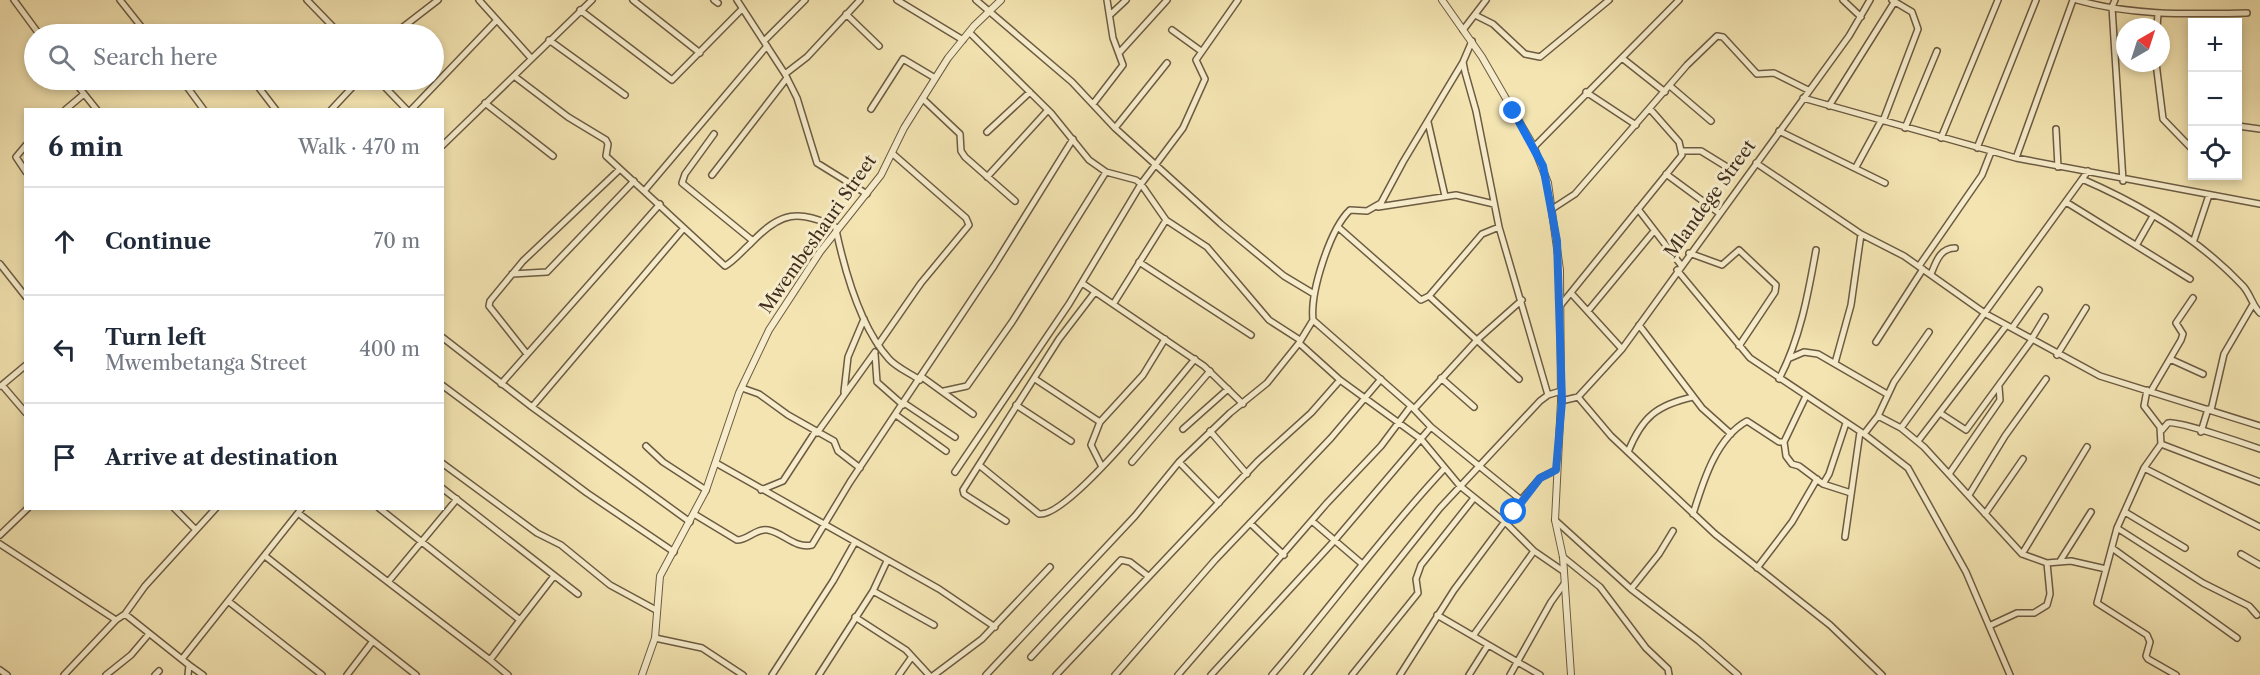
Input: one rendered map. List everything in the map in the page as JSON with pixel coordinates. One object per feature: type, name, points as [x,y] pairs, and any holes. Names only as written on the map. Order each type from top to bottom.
[{"type":"street","points":[[14,0],[32,24]]},
{"type":"street","points":[[120,0],[139,24]]},
{"type":"street","points":[[307,0],[330,24]]},
{"type":"street","points":[[407,24],[438,0]]},
{"type":"street","points":[[479,0],[531,58]]},
{"type":"street","points":[[444,143],[592,0]]},
{"type":"street","points":[[633,0],[700,53]]},
{"type":"street","points":[[737,0],[786,76],[796,98],[817,163],[867,194]]},
{"type":"street","points":[[645,190],[805,0]]},
{"type":"street","points":[[712,175],[786,76],[860,0]]},
{"type":"street","points":[[897,0],[963,40]]},
{"type":"street","points":[[976,0],[1072,82],[1115,128],[1269,264],[1314,294]]},
{"type":"street","name":"Mwembeshauri Street","points":[[642,675],[655,638],[660,576],[706,490],[742,388],[769,330],[837,229],[867,194],[893,154],[903,128],[935,78],[988,10],[1001,0]]},
{"type":"street","points":[[1093,104],[1122,68],[1113,38],[1107,0]]},
{"type":"street","points":[[1110,15],[1126,0]]},
{"type":"street","points":[[1119,53],[1167,0]]},
{"type":"street","points":[[955,472],[1082,283],[1141,184],[1183,128],[1204,85],[1205,75],[1196,63],[1201,51],[1238,0]]},
{"type":"street","points":[[1442,0],[1472,41],[1534,147],[1548,183],[1559,261],[1562,401],[1556,470],[1555,520],[1563,557],[1571,675]]},
{"type":"street","points":[[1463,30],[1486,0]]},
{"type":"street","points":[[1475,15],[1492,24],[1525,54],[1540,57],[1609,0]]},
{"type":"street","points":[[1534,147],[1679,0]]},
{"type":"street","points":[[1843,0],[1861,17]]},
{"type":"street","name":"Mlandege Street","points":[[1578,397],[1622,349],[1861,17],[1870,0]]},
{"type":"street","points":[[1941,138],[1998,0]]},
{"type":"street","points":[[1977,148],[2036,0]]},
{"type":"street","points":[[2016,158],[2079,0],[2158,14],[2247,13]]},
{"type":"street","points":[[2115,0],[2112,7],[2123,181]]},
{"type":"street","points":[[1829,106],[1894,1],[1912,12],[1918,29],[1882,121],[1856,167]]},
{"type":"street","points":[[580,10],[670,80],[674,79],[742,9]]},
{"type":"street","points":[[846,14],[879,46]]},
{"type":"street","points":[[2158,14],[2158,18]]},
{"type":"street","points":[[444,74],[497,20]]},
{"type":"street","points":[[1172,30],[1201,51]]},
{"type":"street","points":[[969,33],[1048,110],[1089,160],[1106,172],[1136,180],[1141,184],[1166,220],[1207,247],[1269,320],[1300,342],[1340,380],[1421,439],[1437,454],[1444,469],[1460,486],[1506,523],[1534,551],[1563,571]]},
{"type":"street","points":[[1552,208],[1575,194],[1717,36],[1723,38],[1757,74],[1774,72],[1808,90]]},
{"type":"street","points":[[549,40],[625,95]]},
{"type":"street","points":[[1378,207],[1463,62],[1472,41]]},
{"type":"street","points":[[1905,128],[1937,51]]},
{"type":"street","points":[[1622,58],[1665,92]]},
{"type":"street","points":[[871,109],[903,59],[935,78]]},
{"type":"street","points":[[1463,62],[1476,111],[1499,226],[1548,395]]},
{"type":"street","points":[[1115,128],[1167,63]]},
{"type":"street","points":[[2157,72],[2163,119],[2188,144]]},
{"type":"street","points":[[514,76],[568,117],[606,140],[608,144],[606,156],[619,170],[645,190],[725,266],[766,228],[798,215],[816,217],[837,229],[854,296],[877,343],[895,364],[944,392],[973,414]]},
{"type":"street","points":[[1670,86],[1711,121]]},
{"type":"street","points":[[81,90],[95,108]]},
{"type":"street","points":[[189,90],[203,108]]},
{"type":"street","points":[[261,90],[274,108]]},
{"type":"street","points":[[333,108],[350,90]]},
{"type":"street","points":[[388,90],[407,108]]},
{"type":"street","points":[[411,108],[429,90]]},
{"type":"street","points":[[987,132],[1029,92]]},
{"type":"street","points":[[1586,92],[1636,125]]},
{"type":"street","points":[[67,108],[84,94]]},
{"type":"street","points":[[1803,98],[2016,158],[2088,171],[2123,181],[2260,204]]},
{"type":"street","points":[[923,99],[956,129],[962,139],[961,151],[1015,201]]},
{"type":"street","points":[[485,103],[553,156]]},
{"type":"street","points":[[1650,109],[1683,151]]},
{"type":"street","points":[[987,177],[1048,110]]},
{"type":"street","points":[[1428,122],[1445,196]]},
{"type":"street","points":[[2242,127],[2260,129]]},
{"type":"street","points":[[2056,129],[2058,166]]},
{"type":"street","points":[[1779,131],[1885,183]]},
{"type":"street","points":[[714,134],[685,174],[682,183],[753,241]]},
{"type":"street","points":[[694,514],[737,540],[743,540],[761,529],[780,534],[796,544],[812,545],[1073,139]]},
{"type":"street","points":[[24,147],[16,157],[24,169]]},
{"type":"street","points":[[1683,151],[1701,151],[1727,167]]},
{"type":"street","points":[[1560,306],[1678,162],[1683,151]]},
{"type":"street","points":[[1876,342],[1982,175],[1991,152]]},
{"type":"street","points":[[893,154],[966,218],[969,225],[921,283],[877,343],[875,352],[877,382],[904,404],[955,437]]},
{"type":"street","points":[[1756,163],[1861,234],[1921,268],[1986,314],[2057,355],[2100,376],[2260,426]]},
{"type":"street","points":[[527,354],[489,306],[493,296],[512,274],[619,170]]},
{"type":"street","points":[[1901,428],[2088,171]]},
{"type":"street","points":[[944,392],[966,387],[971,381],[1012,322],[1106,172]]},
{"type":"street","points":[[1666,174],[1719,213]]},
{"type":"street","points":[[2082,179],[2194,240],[2244,287],[2252,306],[2260,313]]},
{"type":"street","points":[[512,274],[547,272],[634,181]]},
{"type":"street","points":[[986,675],[1134,516],[1179,462],[1210,431],[1273,376],[1300,342],[1312,320],[1314,294],[1338,226],[1350,210],[1361,212],[1378,207],[1456,195],[1494,204]]},
{"type":"street","points":[[2194,240],[2210,195]]},
{"type":"street","points":[[2066,202],[2190,279]]},
{"type":"street","points":[[501,384],[660,204]]},
{"type":"street","points":[[1638,209],[1738,346],[1779,379],[1900,460],[1916,478],[1966,572],[2010,675]]},
{"type":"street","points":[[2137,244],[2153,216]]},
{"type":"street","points":[[1114,303],[1166,220]]},
{"type":"street","points":[[1338,226],[1416,298],[1421,300],[1429,296],[1482,234],[1499,226]]},
{"type":"street","points":[[532,407],[684,228]]},
{"type":"street","points":[[1588,311],[1654,231]]},
{"type":"street","points":[[1834,363],[1851,305],[1861,234]]},
{"type":"street","points":[[1930,274],[1941,254],[1950,247],[1955,248]]},
{"type":"street","points":[[1689,253],[1722,265],[1739,250],[1776,285],[1775,292],[1738,346]]},
{"type":"street","points":[[1779,379],[1790,358],[1801,323],[1816,250]]},
{"type":"street","points":[[1139,262],[1251,335]]},
{"type":"street","points":[[0,264],[24,294]]},
{"type":"street","points":[[1082,283],[1195,359],[1243,404]]},
{"type":"street","points":[[1918,441],[1978,359],[2009,327],[2039,290]]},
{"type":"street","points":[[1006,521],[964,494],[963,490],[1059,339],[1095,292]]},
{"type":"street","points":[[1571,293],[1610,339],[1622,349]]},
{"type":"street","points":[[1429,296],[1519,379]]},
{"type":"street","points":[[2175,675],[2148,659],[2146,656],[2150,642],[2147,635],[2098,605],[2117,528],[2144,468],[2161,444],[2162,430],[2144,406],[2149,390],[2170,359],[2183,334],[2176,323],[2193,298]]},
{"type":"street","points":[[1178,675],[1413,407],[1478,339],[1522,300]]},
{"type":"street","points":[[2201,432],[2224,354],[2252,306]]},
{"type":"street","points":[[2057,355],[2086,308]]},
{"type":"street","points":[[1940,413],[1966,430],[1999,387],[2045,317]]},
{"type":"street","points":[[843,394],[848,357],[864,319]]},
{"type":"street","points":[[1312,320],[1413,407],[1431,427],[1521,500]]},
{"type":"street","points":[[1639,325],[1693,397],[1716,422],[1731,434]]},
{"type":"street","points":[[1845,537],[1862,433],[1878,416],[1887,394],[1929,332]]},
{"type":"street","points":[[444,339],[501,384],[690,522]]},
{"type":"street","points":[[1102,467],[1091,445],[1100,422],[1138,382],[1165,339]]},
{"type":"street","points":[[761,490],[783,481],[875,352]]},
{"type":"street","points":[[1790,358],[1812,352],[1887,394]]},
{"type":"street","points":[[979,465],[1039,514],[1046,515],[1084,486],[1195,359]]},
{"type":"street","points":[[2170,359],[2203,374]]},
{"type":"street","points":[[24,367],[1,386],[24,411]]},
{"type":"street","points":[[1132,462],[1210,371]]},
{"type":"street","points":[[1441,378],[1474,407]]},
{"type":"street","points":[[1035,379],[1100,422]]},
{"type":"street","points":[[1969,495],[2005,436],[2046,379]]},
{"type":"street","points":[[1056,675],[1148,576],[1340,380]]},
{"type":"street","points":[[1116,675],[1250,523],[1381,380]]},
{"type":"street","points":[[444,386],[577,486],[674,552]]},
{"type":"street","points":[[1949,474],[2000,400],[1999,387]]},
{"type":"street","points":[[742,388],[759,394],[816,432],[834,441],[838,451],[860,468]]},
{"type":"street","points":[[1183,429],[1228,389]]},
{"type":"street","points":[[1307,675],[1460,486],[1548,395],[1561,391]]},
{"type":"street","points":[[1806,396],[1784,442],[1789,461],[1823,484],[1851,493]]},
{"type":"street","points":[[1562,401],[1578,397],[1597,423],[1693,514],[1728,546],[1830,625],[1882,675]]},
{"type":"street","points":[[1628,452],[1636,434],[1648,417],[1671,402],[1693,397]]},
{"type":"street","points":[[1016,405],[1071,441]]},
{"type":"street","points":[[896,415],[946,451]]},
{"type":"street","points":[[1878,416],[1901,428],[1918,441],[2022,554],[2047,563],[2061,561],[2106,568]]},
{"type":"street","points":[[1693,514],[1703,482],[1731,434],[1747,421],[1779,442],[1784,442]]},
{"type":"street","points":[[2162,430],[2168,423],[2177,422],[2201,432],[2260,449]]},
{"type":"street","points":[[1823,484],[1829,474],[1846,423]]},
{"type":"street","points":[[1212,675],[1335,540],[1431,427]]},
{"type":"street","points":[[1210,431],[1247,474]]},
{"type":"street","points":[[2161,444],[2260,482]]},
{"type":"street","points":[[646,446],[663,462],[706,490]]},
{"type":"street","points":[[2022,554],[2087,447]]},
{"type":"street","points":[[1985,514],[2023,459]]},
{"type":"street","points":[[1179,462],[1219,503]]},
{"type":"street","points":[[716,463],[939,589],[995,627]]},
{"type":"street","points":[[444,464],[537,533],[561,545],[610,585],[656,610]]},
{"type":"street","points":[[2144,468],[2260,527]]},
{"type":"street","points":[[1272,675],[1315,626],[1361,563],[1444,469]]},
{"type":"street","points":[[1400,675],[1437,615],[1521,500],[1540,478],[1556,470]]},
{"type":"street","points":[[1757,567],[1792,522],[1817,479]]},
{"type":"street","points":[[444,490],[578,594]]},
{"type":"street","points":[[1354,674],[1418,593],[1416,579],[1420,565],[1474,498]]},
{"type":"street","points":[[388,582],[456,499]]},
{"type":"street","points":[[0,535],[26,510]]},
{"type":"street","points":[[176,510],[195,529]]},
{"type":"street","points":[[64,675],[116,620],[125,614],[195,529],[214,510]]},
{"type":"street","points":[[381,510],[520,620]]},
{"type":"street","points":[[182,659],[300,511],[508,675]]},
{"type":"street","points":[[2061,561],[2091,512]]},
{"type":"street","points":[[2125,512],[2186,548]]},
{"type":"street","points":[[1555,520],[1631,589],[1738,675]]},
{"type":"street","points":[[1312,521],[1361,563]]},
{"type":"street","points":[[1250,523],[1284,555]]},
{"type":"street","points":[[2117,528],[2203,583],[2249,606],[2257,615]]},
{"type":"street","points":[[1631,589],[1659,554],[1673,531]]},
{"type":"street","points":[[772,675],[833,581],[855,542]]},
{"type":"street","points":[[0,544],[116,620]]},
{"type":"street","points":[[2112,548],[2237,638]]},
{"type":"street","points":[[1473,636],[1534,551]]},
{"type":"street","points":[[2241,554],[2260,565]]},
{"type":"street","points":[[265,556],[416,675]]},
{"type":"street","points":[[1563,557],[1600,587],[1646,648],[1668,669],[1669,675]]},
{"type":"street","points":[[1031,657],[1121,560],[1130,562],[1148,576]]},
{"type":"street","points":[[819,675],[873,591],[887,561]]},
{"type":"street","points":[[1989,626],[2017,613],[2030,615],[2047,604],[2050,594],[2047,563]]},
{"type":"street","points":[[934,675],[968,651],[995,627],[1050,567]]},
{"type":"street","points":[[490,660],[555,576]]},
{"type":"street","points":[[1510,675],[1551,602],[1564,584]]},
{"type":"street","points":[[873,591],[910,609],[934,625]]},
{"type":"street","points":[[228,601],[322,675]]},
{"type":"street","points":[[125,614],[202,675]]},
{"type":"street","points":[[1437,615],[1540,675]]},
{"type":"street","points":[[855,617],[906,650],[929,675]]},
{"type":"street","points":[[106,675],[130,655],[148,634]]},
{"type":"street","points":[[655,638],[702,648],[743,675]]},
{"type":"street","points":[[347,675],[373,641]]},
{"type":"street","points":[[1469,675],[1488,645]]},
{"type":"street","points":[[899,675],[911,658]]},
{"type":"street","points":[[188,675],[189,665]]},
{"type":"street","points":[[0,670],[7,675]]},
{"type":"route","points":[[1513,111],[1534,147],[1548,183],[1560,270],[1562,401],[1556,470],[1540,478],[1514,512]]}]
